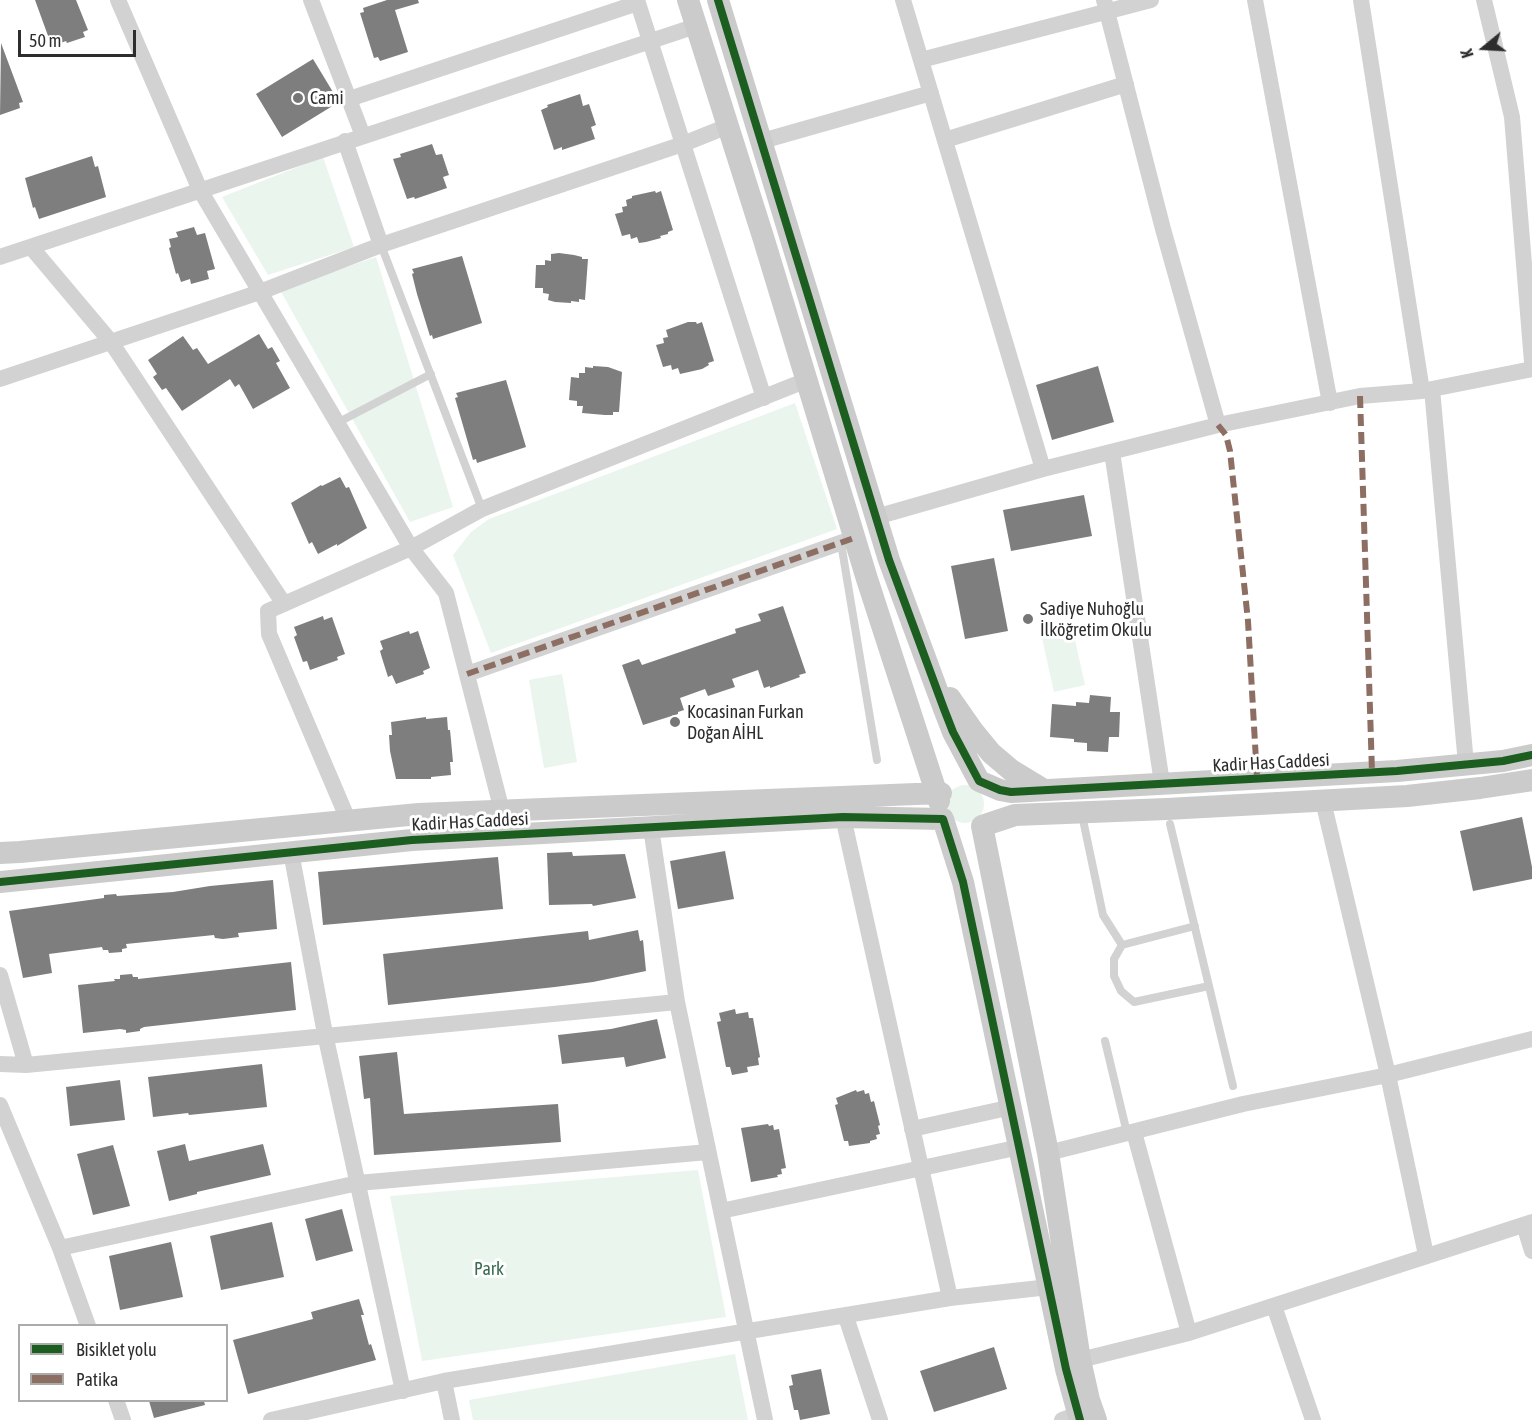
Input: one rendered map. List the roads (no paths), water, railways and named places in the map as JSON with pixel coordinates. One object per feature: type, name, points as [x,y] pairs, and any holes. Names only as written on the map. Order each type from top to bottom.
[{"type":"street","points":[[118,0],[200,190],[411,548],[446,593],[502,811]]},
{"type":"street","points":[[311,0],[363,135]]},
{"type":"street","points":[[688,0],[807,380],[848,541],[940,801],[963,882],[1049,1287],[1073,1365]]},
{"type":"street","points":[[718,0],[889,560],[953,732],[979,781],[990,794],[991,811],[981,826],[1048,1153],[1079,1418]]},
{"type":"street","points":[[903,0],[1043,469]]},
{"type":"street","points":[[921,60],[1105,6],[1151,0]]},
{"type":"street","points":[[1254,0],[1330,403]]},
{"type":"street","points":[[1361,0],[1427,390],[1466,764]]},
{"type":"street","points":[[1484,0],[1512,117],[1532,362]]},
{"type":"street","points":[[349,99],[637,2],[764,398]]},
{"type":"street","points":[[1105,6],[1163,229],[1218,425]]},
{"type":"street","points":[[0,257],[696,26]]},
{"type":"street","points":[[945,140],[1126,84]]},
{"type":"street","points":[[762,141],[931,93]]},
{"type":"street","points":[[0,379],[260,292],[381,245],[683,144],[728,126]]},
{"type":"street","points":[[345,141],[381,245]]},
{"type":"street","points":[[31,247],[111,342],[284,604]]},
{"type":"street","points":[[876,517],[1043,469],[1218,425],[1360,396],[1427,390],[1532,369]]},
{"type":"street","points":[[349,822],[269,634],[268,611],[411,548],[482,509],[807,380]]},
{"type":"street","points":[[1112,452],[1162,783]]},
{"type":"street","points":[[467,674],[848,541]]},
{"type":"street","points":[[922,650],[962,717],[983,745],[1011,770],[1044,790]]},
{"type":"street","name":"Kadir Has Caddesi","points":[[979,781],[1011,792],[1397,771],[1503,761],[1532,755]]},
{"type":"street","points":[[940,801],[954,780],[962,777],[979,781]]},
{"type":"street","points":[[940,801],[957,829],[966,831],[1015,815],[1407,796],[1532,780]]},
{"type":"street","name":"Kadir Has Caddesi","points":[[0,853],[419,814],[940,801]]},
{"type":"street","name":"Kadir Has Caddesi","points":[[0,882],[412,840],[843,817],[940,801]]},
{"type":"street","points":[[1323,801],[1388,1075],[1426,1256]]},
{"type":"street","points":[[843,817],[950,1298]]},
{"type":"street","points":[[651,828],[676,1002],[765,1420]]},
{"type":"street","points":[[291,852],[325,1034],[403,1390]]},
{"type":"street","points":[[0,975],[26,1065]]},
{"type":"street","points":[[0,1064],[26,1065],[325,1034],[676,1002]]},
{"type":"street","points":[[1048,1153],[1244,1104],[1388,1075],[1532,1039]]},
{"type":"street","points":[[0,1105],[60,1248],[87,1324]]},
{"type":"street","points":[[912,1129],[1012,1107]]},
{"type":"street","points":[[1131,1132],[1189,1333]]},
{"type":"street","points":[[721,1211],[1020,1147]]},
{"type":"street","points":[[60,1248],[358,1183],[708,1152]]},
{"type":"street","points":[[1073,1365],[1189,1333],[1528,1223],[1532,1251]]},
{"type":"street","points":[[272,1420],[444,1382],[950,1298],[1049,1287]]},
{"type":"street","points":[[1274,1306],[1313,1420]]},
{"type":"street","points":[[846,1317],[880,1420]]},
{"type":"street","points":[[444,1382],[452,1420]]},
{"type":"street","points":[[116,1402],[123,1420]]},
{"type":"lane","points":[[381,245],[482,509]]},
{"type":"lane","points":[[337,423],[431,374]]},
{"type":"lane","points":[[848,541],[877,760]]},
{"type":"lane","points":[[1081,812],[1103,915],[1122,945]]},
{"type":"lane","points":[[1170,824],[1233,1086]]},
{"type":"lane","points":[[1195,926],[1122,945],[1114,960],[1114,976],[1121,991],[1134,1002],[1209,986]]},
{"type":"lane","points":[[1105,1041],[1131,1132]]},
{"type":"place","name":"Cami","points":[[298,98]]},
{"type":"place","name":"Sadiye Nuhoğlu İlköğretim Okulu","points":[[1028,619]]},
{"type":"place","name":"Kocasinan Furkan Doğan AİHL","points":[[675,722]]},
{"type":"park label","name":"Park","points":[[489,1269]]}]
